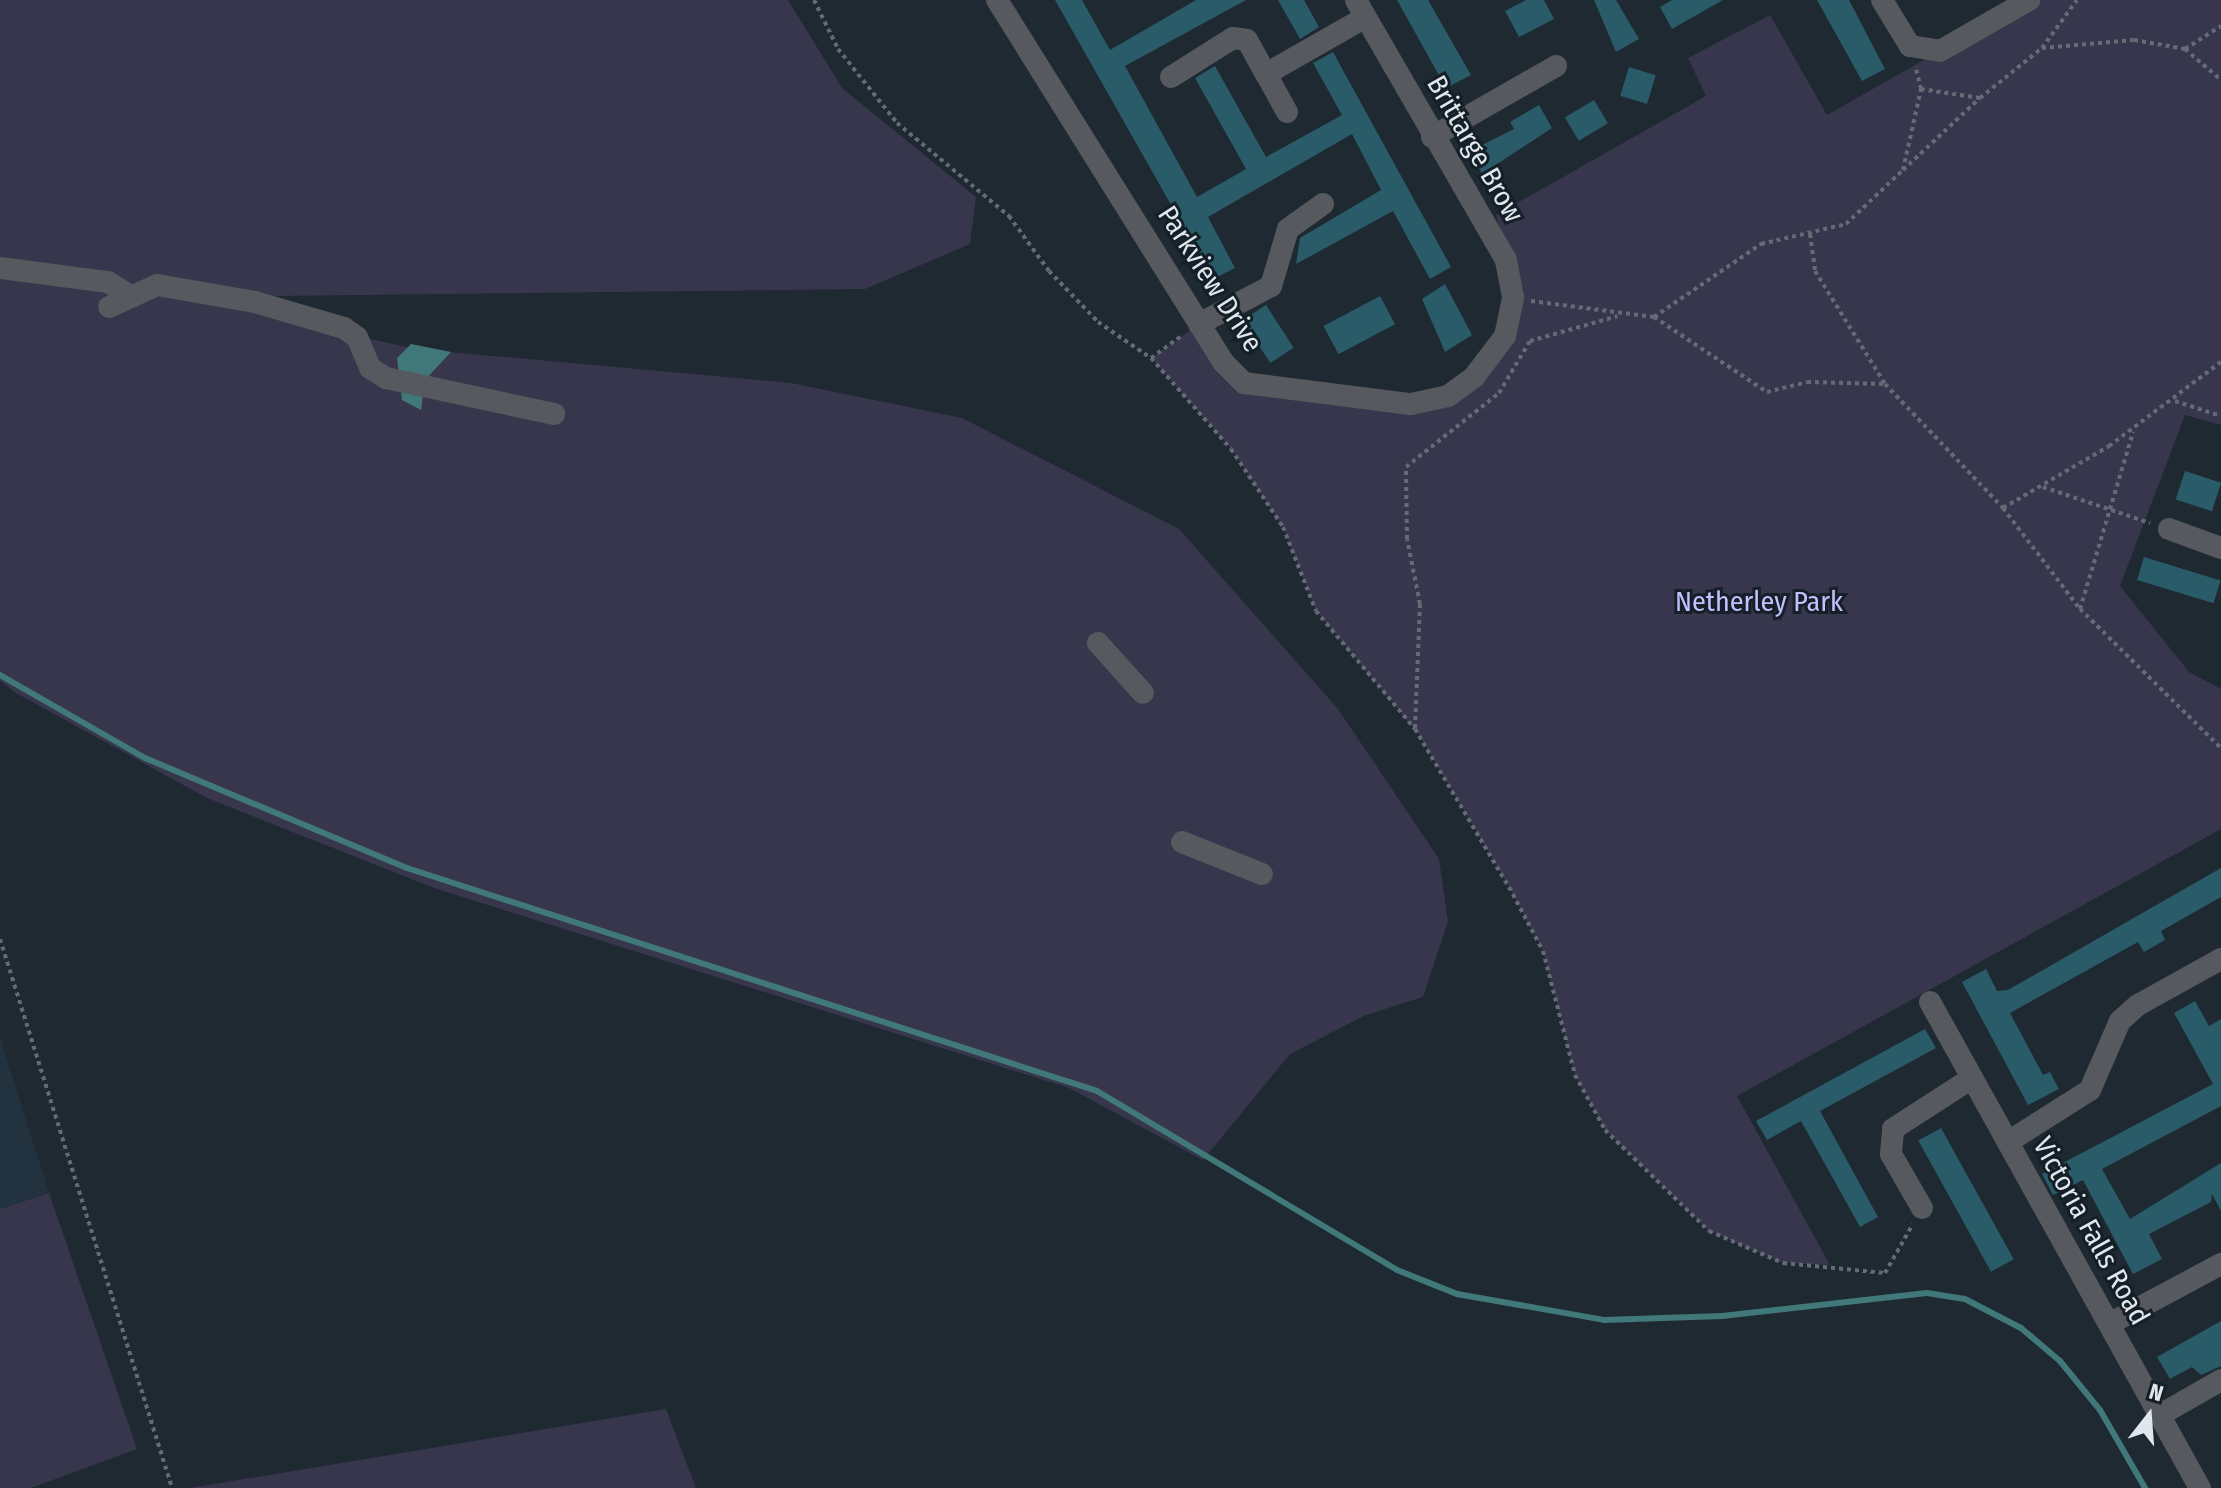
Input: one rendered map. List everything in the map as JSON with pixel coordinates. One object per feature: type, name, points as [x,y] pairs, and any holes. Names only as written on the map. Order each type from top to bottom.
[{"type":"street","name":"Parkview Drive","points":[[997,0],[1199,324],[1244,383],[1334,392],[1377,405],[1448,396],[1474,377],[1505,336]]},
{"type":"street","points":[[1882,0],[1910,46],[1940,51],[2029,0]]},
{"type":"street","points":[[1266,74],[1360,9]]},
{"type":"street","name":"Brittarge Brow","points":[[1360,9],[1506,260],[1513,297],[1505,336]]},
{"type":"street","points":[[1171,77],[1233,38],[1247,40],[1287,112]]},
{"type":"street","points":[[1432,137],[1556,66]]},
{"type":"street","points":[[1199,324],[1271,286],[1288,229],[1323,204]]},
{"type":"street","points":[[0,268],[108,282],[132,297]]},
{"type":"street","points":[[109,307],[132,297],[144,286],[166,285],[310,316],[357,337],[370,368],[400,379],[554,414]]},
{"type":"street","points":[[2169,529],[2221,548]]},
{"type":"street","points":[[1098,643],[1143,693]]},
{"type":"street","points":[[1182,842],[1262,874]]},
{"type":"street","points":[[2008,1142],[2090,1090],[2120,1021],[2138,1005],[2221,959]]},
{"type":"street","name":"Victoria Falls Road","points":[[1930,1002],[2200,1488]]},
{"type":"street","points":[[1922,1208],[1891,1154],[1884,1125],[1972,1078]]},
{"type":"street","points":[[2109,1324],[2221,1264]]},
{"type":"street","points":[[2160,1415],[2221,1380]]},
{"type":"path","points":[[814,0],[838,49],[897,123],[1009,216],[1098,322],[1151,358],[1231,449],[1283,527],[1316,611],[1415,729],[1543,951],[1575,1075],[1605,1130],[1661,1192],[1709,1231],[1783,1263],[1885,1273],[1922,1208]]},
{"type":"path","points":[[1654,317],[1761,244],[1846,224],[1980,98],[2042,48],[2077,0]]},
{"type":"path","points":[[2185,49],[2221,26]]},
{"type":"path","points":[[2042,48],[2134,40],[2185,49],[2221,80]]},
{"type":"path","points":[[1903,170],[1921,89],[1910,46]]},
{"type":"path","points":[[1921,89],[1980,98]]},
{"type":"path","points":[[1810,234],[1815,271],[1885,384],[2003,508],[2080,609],[2221,748]]},
{"type":"path","points":[[1513,297],[1620,316],[1654,317],[1767,392],[1807,382],[1885,384]]},
{"type":"path","points":[[1415,729],[1420,604],[1407,539],[1406,467],[1499,393],[1530,341],[1620,316]]},
{"type":"path","points":[[1151,358],[1199,324]]},
{"type":"path","points":[[2003,508],[2043,487],[2175,401],[2221,362]]},
{"type":"path","points":[[2175,401],[2221,416]]},
{"type":"path","points":[[2080,609],[2113,508],[2133,429]]},
{"type":"path","points":[[2043,487],[2169,529]]},
{"type":"path","points":[[0,939],[172,1488]]},
{"type":"shaded area","points":[[411,344],[451,352],[425,380],[421,410],[402,400],[397,358]]},
{"type":"shaded area","points":[[0,1037],[49,1193],[0,1209]]},
{"type":"green space","points":[[0,0],[788,0],[842,88],[976,197],[970,244],[865,289],[181,297],[416,349],[791,383],[962,418],[1179,529],[1338,709],[1439,859],[1448,921],[1423,997],[1366,1015],[1290,1054],[1203,1160],[1069,1088],[434,888],[207,798],[16,693],[0,681]]},
{"type":"green space","name":"Netherley Park","points":[[2029,0],[2221,0],[2221,425],[2185,415],[2120,586],[2189,672],[2221,689],[2221,829],[1737,1096],[1830,1265],[1783,1263],[1709,1231],[1605,1130],[1575,1075],[1543,951],[1509,887],[1419,735],[1316,611],[1283,527],[1231,449],[1151,358],[1199,324],[1244,383],[1448,396],[1505,336],[1506,260],[1496,215],[1706,96],[1688,58],[1770,15],[1827,115]]},
{"type":"green space","points":[[49,1193],[137,1449],[31,1488],[0,1488],[0,1209]]},
{"type":"green space","points":[[666,1409],[696,1488],[190,1488]]},
{"type":"building","points":[[1055,0],[1082,0],[1110,50],[1196,0],[1246,0],[1125,66],[1197,197],[1246,169],[1195,78],[1215,66],[1266,157],[1342,115],[1313,63],[1333,52],[1451,267],[1430,279],[1393,211],[1296,264],[1300,238],[1381,190],[1352,134],[1208,217],[1235,268],[1213,279]]},
{"type":"building","points":[[1278,0],[1304,0],[1319,27],[1300,39]]},
{"type":"building","points":[[1397,0],[1428,0],[1471,75],[1446,88]]},
{"type":"building","points":[[1526,0],[1544,0],[1554,19],[1519,37],[1505,11]]},
{"type":"building","points":[[1594,0],[1616,0],[1639,39],[1616,52]]},
{"type":"building","points":[[1672,0],[1723,0],[1672,29],[1660,7]]},
{"type":"building","points":[[1817,0],[1849,0],[1885,69],[1862,81]]},
{"type":"building","points":[[1629,67],[1656,75],[1647,104],[1620,96]]},
{"type":"building","points":[[1594,100],[1608,123],[1579,141],[1565,118]]},
{"type":"building","points":[[1539,105],[1552,128],[1482,174],[1470,151],[1514,129],[1510,122]]},
{"type":"building","points":[[1445,284],[1472,335],[1445,352],[1422,299]]},
{"type":"building","points":[[1380,296],[1395,324],[1339,354],[1323,326]]},
{"type":"building","points":[[1266,305],[1294,348],[1270,363],[1243,320]]},
{"type":"building","points":[[2185,471],[2221,483],[2212,511],[2176,500]]},
{"type":"building","points":[[2144,557],[2221,580],[2213,603],[2137,580]]},
{"type":"building","points":[[2221,868],[2221,897],[2161,931],[2165,940],[2144,952],[2138,942],[2010,1013],[2043,1075],[2050,1072],[2059,1089],[2028,1105],[1962,982],[1986,969],[1997,991],[2008,990]]},
{"type":"building","points":[[2195,1001],[2209,1026],[2221,1019],[2221,1106],[2102,1169],[2130,1219],[2221,1163],[2221,1211],[2212,1194],[2211,1202],[2149,1234],[2162,1259],[2133,1274],[2083,1180],[2053,1195],[2042,1174],[2213,1084],[2174,1013]]},
{"type":"building","points":[[1925,1029],[1936,1048],[1820,1111],[1878,1217],[1860,1227],[1801,1121],[1767,1140],[1756,1121]]},
{"type":"building","points":[[1941,1128],[2014,1259],[1991,1272],[1918,1141]]},
{"type":"building","points":[[2221,1321],[2221,1366],[2201,1375],[2192,1367],[2170,1379],[2157,1357]]},
{"type":"waterway","points":[[0,675],[145,758],[407,868],[1097,1091],[1397,1270],[1457,1294],[1604,1320],[1722,1316],[1927,1293],[1965,1299],[2021,1328],[2060,1361],[2100,1410],[2145,1488]]}]
